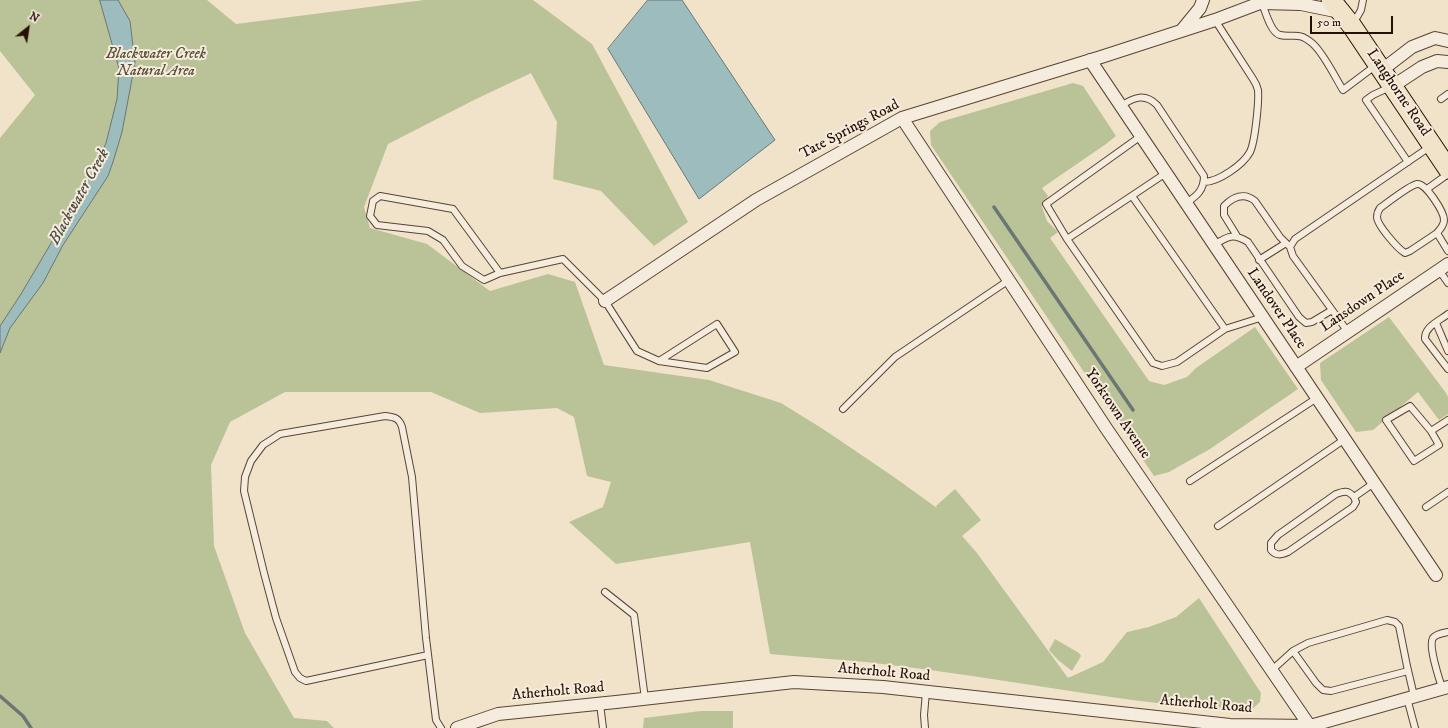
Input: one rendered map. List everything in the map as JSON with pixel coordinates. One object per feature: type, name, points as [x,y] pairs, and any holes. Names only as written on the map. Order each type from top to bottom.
[{"type":"main road","name":"Langhorne Road","points":[[1342,12],[1394,86],[1448,169]]},
{"type":"street","points":[[1182,30],[1200,8],[1203,0]]},
{"type":"street","name":"Tate Springs Road","points":[[605,301],[756,200],[902,118],[1215,20],[1265,1],[1301,4],[1342,12]]},
{"type":"street","points":[[1380,67],[1412,47],[1435,38],[1448,41]]},
{"type":"street","name":"Landover Place","points":[[1090,60],[1436,575]]},
{"type":"street","points":[[1394,86],[1422,67],[1437,61],[1448,62]]},
{"type":"street","name":"Yorktown Avenue","points":[[902,118],[1117,444],[1310,727]]},
{"type":"street","name":"Lansdown Place","points":[[1296,367],[1444,267]]},
{"type":"street","name":"Atherholt Road","points":[[457,728],[498,714],[794,682],[883,687],[1230,725],[1310,727]]},
{"type":"street","points":[[1310,727],[1445,688]]},
{"type":"lane","points":[[1342,12],[1361,10],[1363,0]]},
{"type":"lane","points":[[1265,1],[1271,26],[1276,33],[1280,35],[1295,35],[1303,37],[1313,43],[1343,90],[1380,67]]},
{"type":"lane","points":[[1121,106],[1136,98],[1144,97],[1151,99],[1157,105],[1204,179],[1210,182],[1218,179],[1243,161],[1250,153],[1258,88],[1215,20]]},
{"type":"lane","points":[[1394,86],[1373,95],[1366,100],[1408,162]]},
{"type":"lane","points":[[1442,99],[1448,94]]},
{"type":"lane","points":[[1141,136],[1046,204],[1067,238],[1153,363],[1162,366],[1177,362],[1225,328],[1262,317]]},
{"type":"lane","points":[[1259,260],[1288,245],[1295,238],[1432,145]]},
{"type":"lane","points":[[1067,238],[1166,173]]},
{"type":"lane","points":[[1426,189],[1448,174]]},
{"type":"lane","points":[[1186,203],[1196,196],[1202,189],[1204,179]]},
{"type":"lane","points":[[1416,184],[1421,185],[1426,189],[1446,217],[1444,225],[1437,233],[1405,253],[1400,250],[1380,224],[1377,219],[1377,213],[1380,208],[1416,184]]},
{"type":"lane","points":[[1332,310],[1312,322],[1306,323],[1299,317],[1248,242],[1237,236],[1224,215],[1224,206],[1231,200],[1242,195],[1255,201],[1280,237],[1288,245],[1293,256],[1348,332]]},
{"type":"lane","points":[[500,273],[453,210],[380,196],[373,201],[370,216],[377,225],[428,231],[443,240],[462,266],[484,280],[500,273],[563,260],[605,301],[637,351],[659,361],[707,368],[735,352],[718,324],[659,361]]},
{"type":"lane","points":[[1132,196],[1225,328]]},
{"type":"lane","points":[[1437,233],[1448,251]]},
{"type":"lane","points":[[1214,245],[1226,237],[1237,236]]},
{"type":"lane","points":[[1444,267],[1448,283]]},
{"type":"lane","points":[[843,409],[894,357],[1009,280]]},
{"type":"lane","points":[[1448,314],[1428,329],[1425,334],[1425,339],[1448,369]]},
{"type":"lane","points":[[1436,323],[1448,351]]},
{"type":"lane","points":[[1190,481],[1317,398]]},
{"type":"lane","points":[[1410,406],[1431,431],[1439,445],[1414,461],[1386,420],[1410,406]]},
{"type":"lane","points":[[428,655],[306,681],[300,678],[295,672],[276,618],[244,491],[244,477],[251,461],[263,445],[280,434],[385,416],[394,417],[400,420],[412,477],[428,655],[436,720],[441,728]]},
{"type":"lane","points":[[1431,431],[1448,420]]},
{"type":"lane","points":[[1218,526],[1345,439]]},
{"type":"lane","points":[[1354,497],[1374,483]]},
{"type":"lane","points":[[1348,491],[1351,492],[1354,497],[1356,502],[1352,507],[1288,552],[1284,554],[1277,554],[1271,550],[1271,543],[1278,535],[1336,494],[1348,491]]},
{"type":"lane","points":[[1426,507],[1448,492]]},
{"type":"lane","points":[[605,592],[634,615],[645,699]]},
{"type":"lane","points":[[1272,670],[1293,651],[1317,640],[1387,620],[1395,622],[1399,626],[1408,671],[1414,728]]},
{"type":"lane","points":[[1445,688],[1431,648],[1432,639],[1448,632]]},
{"type":"lane","points":[[1293,651],[1316,684],[1323,690],[1331,691],[1408,671]]},
{"type":"lane","points":[[925,728],[924,715],[926,692]]},
{"type":"lane","points":[[600,704],[603,728]]},
{"type":"green space","name":"Blackwater Creek Natural Area","points":[[0,0],[207,0],[236,24],[424,0],[533,0],[592,44],[688,222],[654,246],[601,191],[553,179],[557,122],[531,73],[388,144],[364,207],[370,228],[427,244],[490,291],[548,274],[575,282],[604,365],[709,380],[781,403],[823,429],[937,508],[936,506],[955,489],[981,520],[962,536],[977,553],[1068,678],[1103,662],[1127,632],[1149,627],[1176,617],[1199,598],[1261,693],[1260,702],[1249,712],[1203,708],[1111,697],[928,670],[854,661],[770,654],[750,542],[616,564],[569,522],[603,507],[611,482],[587,476],[574,417],[557,408],[480,413],[431,392],[285,392],[230,422],[211,465],[214,546],[245,633],[294,718],[327,721],[334,728],[0,728],[0,138],[35,95],[0,51]]},
{"type":"green space","points":[[1073,83],[1083,86],[1116,136],[1042,188],[1048,196],[1042,207],[1047,221],[1058,232],[1050,238],[1149,381],[1164,385],[1187,377],[1196,368],[1255,327],[1298,389],[1210,449],[1169,472],[1154,476],[931,145],[930,131],[940,122]]},
{"type":"green space","points":[[1389,317],[1446,393],[1448,397],[1448,414],[1439,420],[1418,392],[1373,430],[1356,432],[1321,380],[1320,363]]},
{"type":"green space","points":[[1055,639],[1079,653],[1081,656],[1072,671],[1058,660],[1049,650]]},
{"type":"green space","points":[[701,711],[733,711],[733,728],[643,728],[644,718]]},
{"type":"water","name":"Blackwater Creek","points":[[100,0],[118,0],[130,21],[135,63],[122,132],[108,176],[63,245],[43,283],[10,328],[0,353],[0,326],[21,294],[96,167],[106,143],[117,99],[119,69]]},
{"type":"water","points":[[648,0],[682,0],[775,140],[699,199],[608,49]]},
{"type":"waterway","points":[[994,207],[1133,410]]},
{"type":"waterway","points":[[0,696],[23,716],[31,728]]}]
